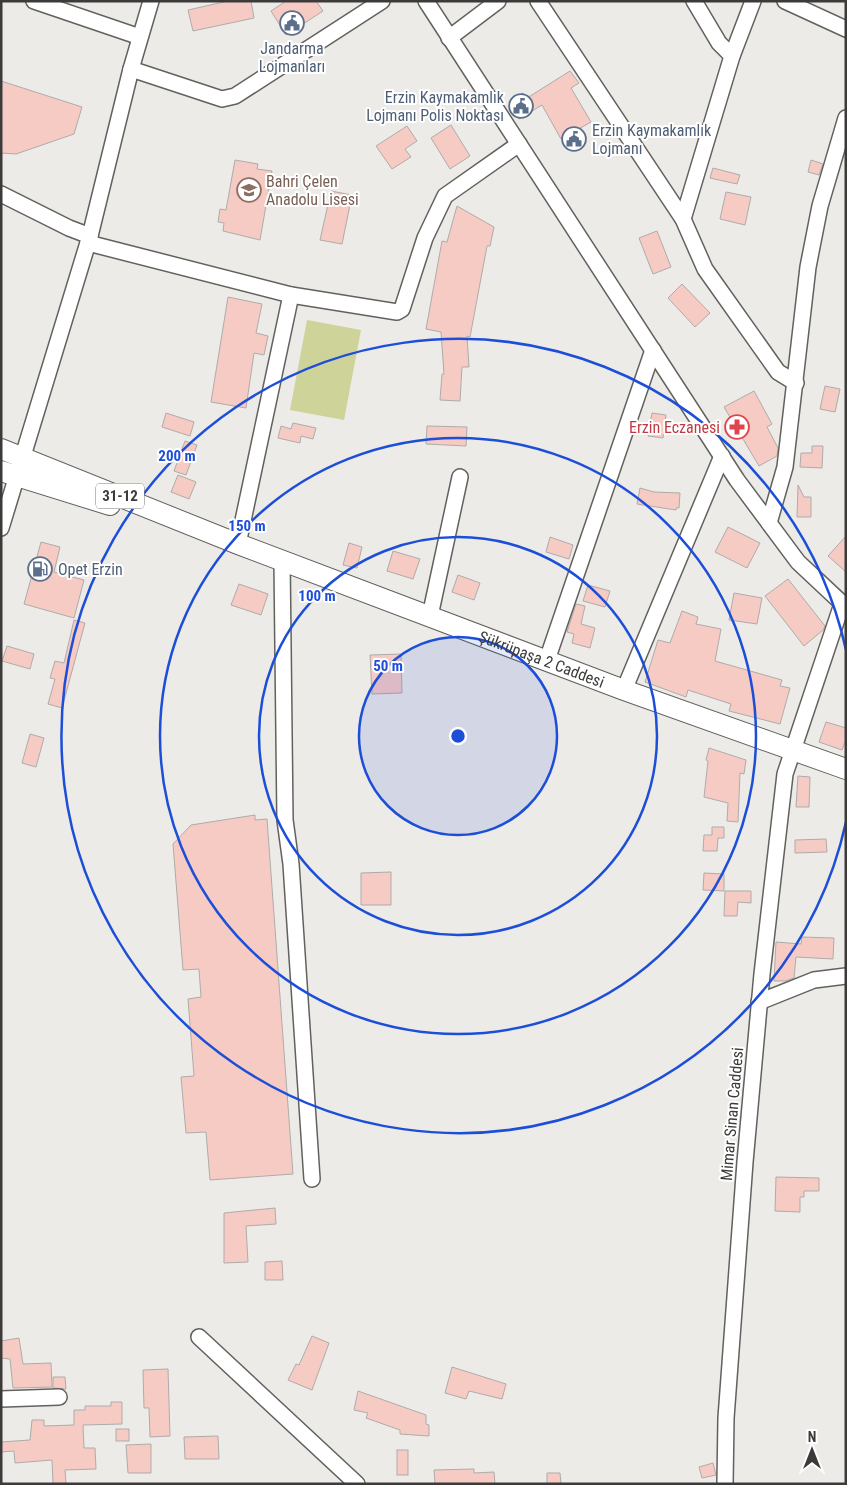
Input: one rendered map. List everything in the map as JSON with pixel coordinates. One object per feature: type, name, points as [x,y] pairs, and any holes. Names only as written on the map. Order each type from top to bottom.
[{"type":"main road","name":"31-12","points":[[1,449],[238,544]]},
{"type":"main road","name":"31-12","points":[[9,473],[238,544]]},
{"type":"main road","name":"Şükrüpaşa 2 Caddesi","points":[[238,544],[624,690],[846,769]]},
{"type":"street","points":[[34,1],[140,37]]},
{"type":"street","points":[[1,528],[9,473],[24,457],[89,240],[131,69],[151,1]]},
{"type":"street","points":[[131,69],[222,99],[235,96],[382,1]]},
{"type":"street","points":[[426,1],[722,456],[798,562],[844,606]]},
{"type":"street","points":[[449,38],[498,1]]},
{"type":"street","points":[[538,1],[683,219],[705,269],[778,372],[796,383]]},
{"type":"street","points":[[694,1],[719,43],[732,56]]},
{"type":"street","points":[[683,219],[732,56],[754,1]]},
{"type":"street","points":[[784,1],[846,29]]},
{"type":"street","points":[[770,523],[785,467],[808,267],[820,206],[846,118]]},
{"type":"street","points":[[1,194],[89,240],[291,294],[383,312],[397,312],[402,310],[425,238],[445,196],[519,144]]},
{"type":"street","points":[[238,544],[291,294]]},
{"type":"street","points":[[547,660],[653,350]]},
{"type":"street","points":[[624,690],[722,456]]},
{"type":"street","points":[[430,616],[460,477]]},
{"type":"street","points":[[282,560],[285,820],[291,874],[312,1179]]},
{"type":"street","name":"Mimar Sinan Caddesi","points":[[725,1484],[727,1408],[759,1002],[785,774],[844,606]]},
{"type":"street","points":[[759,1002],[814,980],[846,976]]},
{"type":"street","points":[[199,1337],[357,1484]]},
{"type":"street","points":[[1,1399],[59,1397]]},
{"type":"green space","points":[[307,320],[361,330],[344,420],[290,410]]},
{"type":"building","points":[[228,1],[251,1],[254,18],[193,31],[188,10]]},
{"type":"building","name":"Jandarma Lojmanları","points":[[286,1],[316,1],[323,11],[286,35],[271,11]]},
{"type":"building","points":[[570,71],[579,83],[571,88],[591,122],[561,139],[542,105],[519,119],[509,102],[523,93],[527,98]]},
{"type":"building","points":[[1,81],[82,107],[74,134],[16,154],[1,153]]},
{"type":"building","points":[[451,125],[470,156],[450,169],[431,138]]},
{"type":"building","points":[[407,126],[417,141],[405,149],[411,157],[392,169],[376,146]]},
{"type":"building","name":"Bahri Çelen Anadolu Lisesi","points":[[235,160],[258,164],[257,169],[272,171],[260,240],[223,231],[224,223],[218,222],[220,209],[226,210]]},
{"type":"building","points":[[811,160],[823,164],[819,175],[808,172]]},
{"type":"building","points":[[713,168],[740,175],[737,184],[710,178]]},
{"type":"building","points":[[331,191],[352,195],[342,244],[320,240]]},
{"type":"building","points":[[726,192],[751,197],[745,225],[720,219]]},
{"type":"building","points":[[457,206],[494,227],[490,246],[487,246],[470,337],[467,336],[469,367],[462,367],[460,401],[440,400],[442,374],[444,374],[441,332],[426,329],[442,241],[447,242]]},
{"type":"building","points":[[657,231],[671,267],[653,274],[639,238]]},
{"type":"building","points":[[682,284],[710,313],[695,327],[668,298]]},
{"type":"building","points":[[228,297],[262,304],[256,333],[268,336],[264,355],[254,353],[246,408],[211,402]]},
{"type":"building","points":[[825,386],[840,389],[835,412],[820,409]]},
{"type":"building","points":[[754,391],[772,424],[767,427],[778,448],[777,456],[759,466],[724,407]]},
{"type":"building","points":[[166,413],[194,422],[190,436],[162,427]]},
{"type":"building","points":[[652,413],[666,415],[663,438],[648,436]]},
{"type":"building","points":[[293,423],[316,428],[313,439],[301,436],[300,443],[278,438],[281,426],[291,429]]},
{"type":"building","points":[[427,426],[467,427],[466,446],[426,444]]},
{"type":"building","points":[[185,441],[197,445],[186,475],[174,471]]},
{"type":"building","points":[[812,446],[823,446],[822,468],[800,467],[801,453],[812,453]]},
{"type":"building","points":[[178,475],[196,482],[189,499],[171,492]]},
{"type":"building","points":[[798,485],[804,497],[811,497],[811,517],[797,517]]},
{"type":"building","points":[[640,488],[654,492],[680,493],[679,508],[676,508],[676,510],[637,504]]},
{"type":"building","points":[[728,527],[760,543],[747,568],[715,552]]},
{"type":"building","points":[[846,536],[846,572],[828,556]]},
{"type":"building","points":[[550,537],[573,545],[569,559],[546,552]]},
{"type":"building","points":[[41,542],[60,547],[54,572],[84,580],[74,618],[24,604]]},
{"type":"building","points":[[349,543],[362,547],[357,568],[343,565]]},
{"type":"building","points":[[393,551],[420,559],[413,579],[387,571]]},
{"type":"building","points":[[458,575],[480,583],[474,600],[452,592]]},
{"type":"building","points":[[788,579],[825,626],[823,630],[804,646],[765,596]]},
{"type":"building","points":[[239,584],[268,594],[261,615],[231,605]]},
{"type":"building","points":[[588,585],[610,591],[605,607],[583,601]]},
{"type":"building","points":[[734,593],[762,598],[757,624],[729,620]]},
{"type":"building","points":[[576,604],[585,606],[581,624],[595,628],[590,648],[572,643],[574,634],[567,632]]},
{"type":"building","points":[[682,611],[698,617],[696,624],[721,629],[715,661],[782,680],[780,686],[790,688],[780,724],[729,711],[731,704],[688,690],[686,697],[645,682],[658,640],[670,643]]},
{"type":"building","points":[[74,620],[85,623],[62,708],[48,704],[55,679],[50,678],[55,661],[64,663]]},
{"type":"building","points":[[7,646],[34,654],[30,669],[2,661]]},
{"type":"building","points":[[401,654],[402,693],[372,694],[370,655]]},
{"type":"building","points":[[826,722],[846,728],[846,740],[842,750],[819,742]]},
{"type":"building","points":[[30,734],[44,738],[36,767],[22,763]]},
{"type":"building","points":[[709,748],[746,760],[744,774],[740,773],[738,822],[727,821],[728,803],[704,797],[708,761],[706,760]]},
{"type":"building","points":[[798,776],[810,777],[809,807],[796,807]]},
{"type":"building","points":[[255,815],[255,820],[267,819],[293,1174],[210,1180],[206,1132],[186,1133],[181,1077],[194,1076],[188,999],[201,997],[199,969],[183,970],[173,844],[191,825]]},
{"type":"building","points":[[712,827],[724,827],[724,838],[718,838],[717,851],[703,851],[704,835],[712,835]]},
{"type":"building","points":[[826,839],[827,852],[795,853],[795,840]]},
{"type":"building","points":[[391,872],[391,905],[361,905],[361,873]]},
{"type":"building","points":[[704,873],[724,874],[724,891],[703,890]]},
{"type":"building","points":[[725,891],[751,891],[751,903],[738,902],[737,916],[724,916]]},
{"type":"building","points":[[802,937],[834,938],[833,959],[796,957],[794,978],[785,981],[774,981],[776,942],[801,944]]},
{"type":"building","points":[[776,1177],[819,1178],[819,1191],[804,1191],[804,1197],[800,1197],[800,1212],[775,1211]]},
{"type":"building","points":[[275,1208],[276,1224],[246,1226],[248,1262],[224,1263],[224,1213]]},
{"type":"building","points":[[282,1261],[283,1280],[265,1280],[265,1262]]},
{"type":"building","points":[[312,1336],[329,1343],[312,1390],[288,1380],[296,1364],[299,1365]]},
{"type":"building","points":[[19,1338],[23,1364],[51,1363],[52,1387],[13,1388],[10,1359],[1,1358],[1,1341]]},
{"type":"building","points":[[452,1367],[506,1384],[502,1399],[469,1391],[466,1399],[445,1393]]},
{"type":"building","points":[[168,1369],[170,1436],[150,1437],[149,1408],[144,1408],[143,1370]]},
{"type":"building","points":[[53,1377],[65,1377],[66,1389],[53,1388]]},
{"type":"building","points":[[358,1391],[426,1415],[426,1424],[429,1425],[429,1436],[400,1434],[400,1430],[366,1418],[368,1413],[354,1410]]},
{"type":"building","points":[[111,1402],[122,1402],[122,1424],[83,1425],[84,1448],[95,1448],[96,1469],[65,1470],[66,1484],[53,1484],[52,1460],[15,1463],[14,1451],[1,1452],[1,1442],[30,1440],[32,1420],[44,1420],[44,1426],[74,1425],[74,1410],[85,1410],[85,1406],[111,1406]]},
{"type":"building","points":[[116,1429],[129,1429],[129,1441],[116,1441]]},
{"type":"building","points":[[218,1436],[219,1459],[185,1459],[184,1437]]},
{"type":"building","points":[[151,1444],[151,1473],[128,1473],[126,1445]]},
{"type":"building","points":[[397,1450],[408,1450],[408,1475],[397,1475]]},
{"type":"building","points":[[713,1463],[716,1475],[702,1478],[699,1467]]},
{"type":"building","points":[[474,1469],[474,1473],[494,1472],[495,1484],[435,1484],[434,1470]]},
{"type":"building","points":[[547,1473],[560,1473],[561,1484],[547,1484]]},
{"type":"place","name":"Jandarma Lojmanları","points":[[292,23]]},
{"type":"place","name":"Erzin Kaymakamlık Lojmanı Polis Noktası","points":[[521,106]]},
{"type":"place","name":"Erzin Kaymakamlık Lojmanı","points":[[574,139]]},
{"type":"place","name":"Bahri Çelen Anadolu Lisesi","points":[[249,190]]},
{"type":"place","name":"Erzin Eczanesi","points":[[737,427]]},
{"type":"place","name":"Opet Erzin","points":[[40,569]]}]
